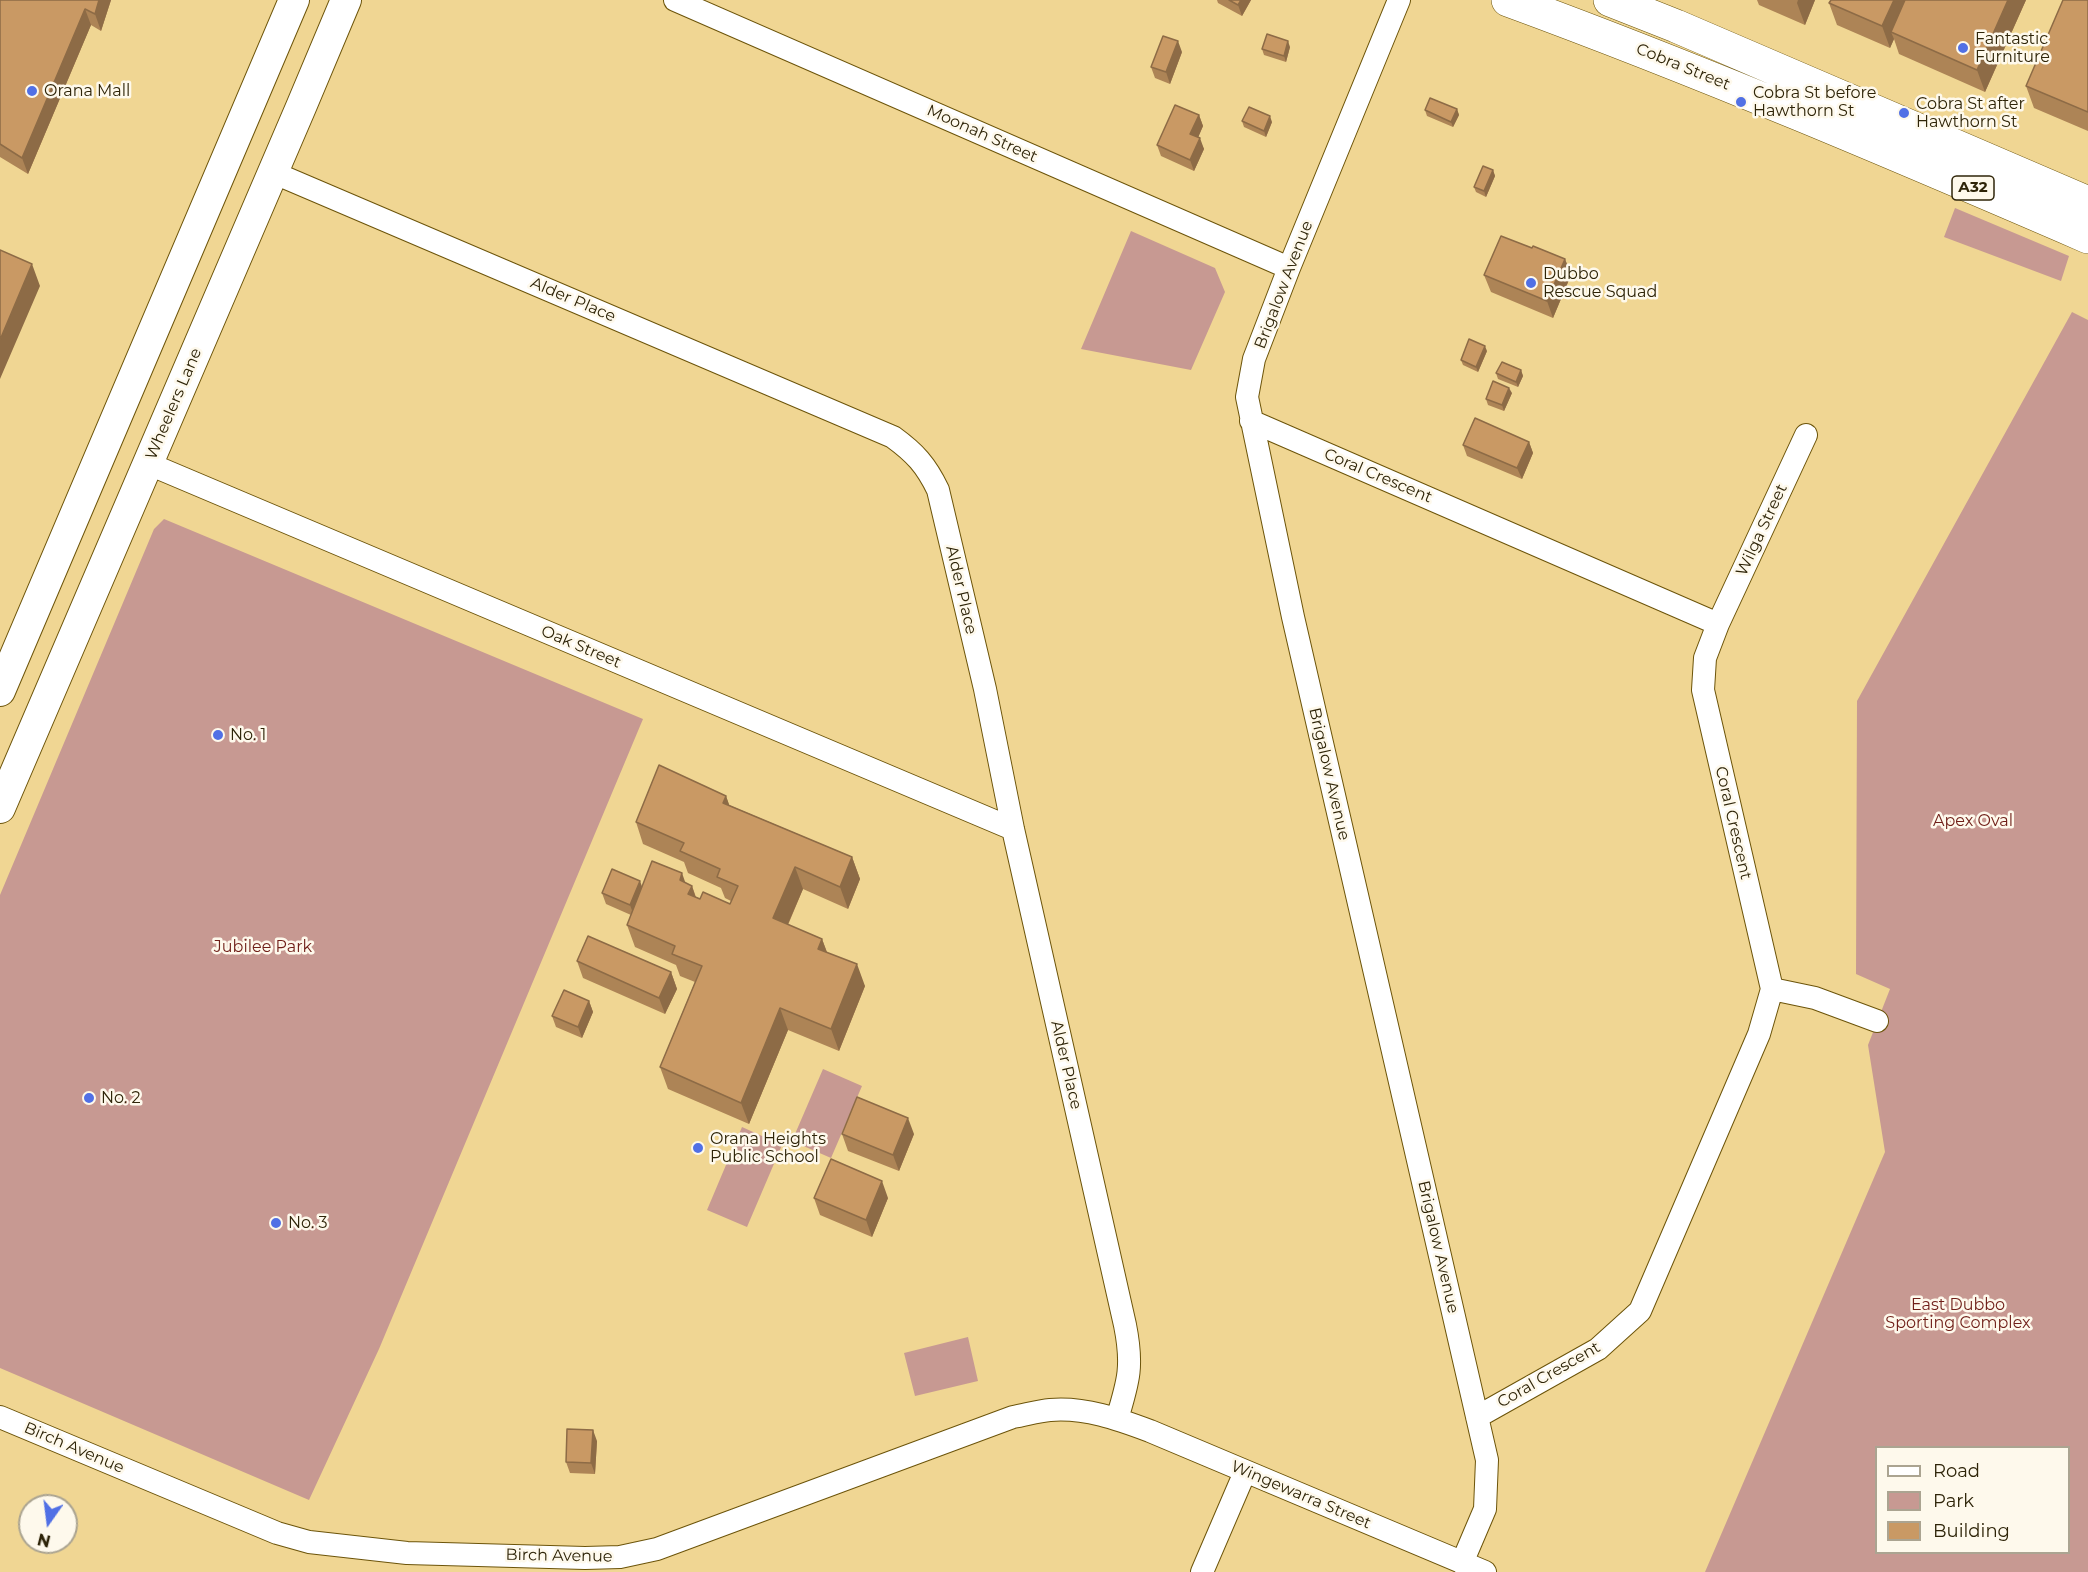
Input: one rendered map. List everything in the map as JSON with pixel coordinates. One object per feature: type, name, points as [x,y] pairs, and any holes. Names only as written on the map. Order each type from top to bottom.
[{"type":"highway","name":"Cobra Street","points":[[1508,0],[1629,45],[1858,138],[2088,237]]},
{"type":"highway","name":"Cobra Street","points":[[1610,0],[1645,6],[2088,203]]},
{"type":"main road","points":[[0,691],[294,0]]},
{"type":"main road","name":"Wheelers Lane","points":[[0,808],[346,0]]},
{"type":"street","name":"Moonah Street","points":[[675,0],[1289,268]]},
{"type":"street","name":"Brigalow Avenue","points":[[1399,0],[1254,359],[1247,397],[1293,617],[1487,1460],[1485,1509],[1462,1563]]},
{"type":"street","points":[[1629,45],[1645,6]]},
{"type":"street","name":"Alder Place","points":[[272,172],[893,437],[912,451],[927,468],[938,490],[985,689],[1013,829],[1130,1351],[1129,1382],[1117,1419]]},
{"type":"street","name":"Coral Crescent","points":[[1251,421],[1718,624],[1705,658],[1703,690],[1772,989],[1759,1034],[1640,1311],[1598,1349],[1477,1417]]},
{"type":"street","name":"Wilga Street","points":[[1718,624],[1806,435]]},
{"type":"street","name":"Oak Street","points":[[149,464],[1013,829]]},
{"type":"street","points":[[1772,989],[1815,998],[1877,1021]]},
{"type":"street","name":"Birch Avenue","points":[[0,1417],[277,1533],[406,1563],[620,1557],[657,1549],[1013,1417],[1050,1410],[1084,1411],[1117,1419]]},
{"type":"street","name":"Wingewarra Street","points":[[1117,1419],[1485,1572]]},
{"type":"street","points":[[1202,1572],[1245,1472]]},
{"type":"green space","points":[[1955,208],[2069,256],[2061,281],[1944,237]]},
{"type":"green space","points":[[1131,231],[1215,268],[1225,292],[1191,370],[1081,349]]},
{"type":"green space","name":"East Dubbo Sporting Complex","points":[[2072,312],[2088,320],[2088,1572],[1705,1572],[1885,1152],[1868,1045],[1890,989],[1856,974],[1857,701]]},
{"type":"green space","name":"Jubilee Park","points":[[164,519],[643,719],[379,1349],[309,1500],[0,1368],[0,895],[154,529]]},
{"type":"green space","points":[[823,1069],[862,1086],[831,1158],[792,1141]]},
{"type":"green space","points":[[742,1127],[782,1145],[747,1227],[707,1210]]},
{"type":"green space","points":[[968,1337],[978,1381],[915,1396],[904,1353]]},
{"type":"building","name":"Orana Mall","points":[[0,0],[99,0],[95,14],[85,9],[22,158],[0,144]]},
{"type":"building","points":[[1229,0],[1241,0],[1238,5]]},
{"type":"building","points":[[1831,0],[1894,0],[1882,26],[1829,3]]},
{"type":"building","points":[[1905,0],[2008,0],[1977,70],[1891,32]]},
{"type":"building","points":[[2063,0],[2088,0],[2088,112],[2026,86]]},
{"type":"building","points":[[1267,34],[1288,41],[1284,56],[1262,49]]},
{"type":"building","points":[[1163,36],[1178,41],[1166,72],[1151,67]]},
{"type":"building","points":[[1430,98],[1457,109],[1451,122],[1425,110]]},
{"type":"building","points":[[1175,105],[1199,115],[1190,134],[1200,138],[1190,160],[1157,145]]},
{"type":"building","points":[[1249,107],[1270,116],[1264,131],[1242,121]]},
{"type":"building","points":[[1483,166],[1493,170],[1484,191],[1474,187]]},
{"type":"building","points":[[1501,236],[1565,259],[1547,301],[1484,275]]},
{"type":"building","points":[[0,250],[32,264],[0,340]]},
{"type":"building","points":[[1469,339],[1485,346],[1476,367],[1461,360]]},
{"type":"building","points":[[1502,362],[1521,370],[1516,382],[1496,373]]},
{"type":"building","points":[[1493,381],[1509,388],[1502,405],[1486,399]]},
{"type":"building","points":[[1475,418],[1529,442],[1517,468],[1463,445]]},
{"type":"building","points":[[659,765],[726,796],[723,803],[852,857],[840,887],[795,867],[773,918],[822,939],[818,949],[857,964],[831,1029],[780,1008],[741,1103],[660,1067],[702,966],[672,954],[675,946],[627,925],[652,861],[682,873],[680,880],[692,886],[688,894],[700,899],[703,892],[730,904],[738,886],[717,877],[720,869],[680,851],[684,843],[636,822]]},
{"type":"building","points":[[612,869],[640,881],[630,905],[602,893]]},
{"type":"building","points":[[588,936],[671,972],[659,998],[577,961]]},
{"type":"building","points":[[564,990],[589,1001],[578,1027],[552,1016]]},
{"type":"building","points":[[857,1097],[908,1118],[893,1155],[842,1134]]},
{"type":"building","points":[[831,1159],[882,1181],[866,1220],[814,1198]]},
{"type":"building","points":[[567,1429],[593,1430],[591,1463],[566,1462]]},
{"type":"place","name":"Fantastic Furniture","points":[[1963,48]]},
{"type":"place","name":"Orana Mall","points":[[32,91]]},
{"type":"place","name":"Cobra St before Hawthorn St","points":[[1741,102]]},
{"type":"place","name":"Cobra St after Hawthorn St","points":[[1904,113]]},
{"type":"place","name":"Dubbo Rescue Squad","points":[[1531,283]]},
{"type":"place","name":"No. 1","points":[[218,735]]},
{"type":"place","name":"No. 2","points":[[89,1098]]},
{"type":"place","name":"Orana Heights Public School","points":[[698,1148]]},
{"type":"place","name":"No. 3","points":[[276,1223]]},
{"type":"park label","name":"Apex Oval","points":[[1973,821]]}]
